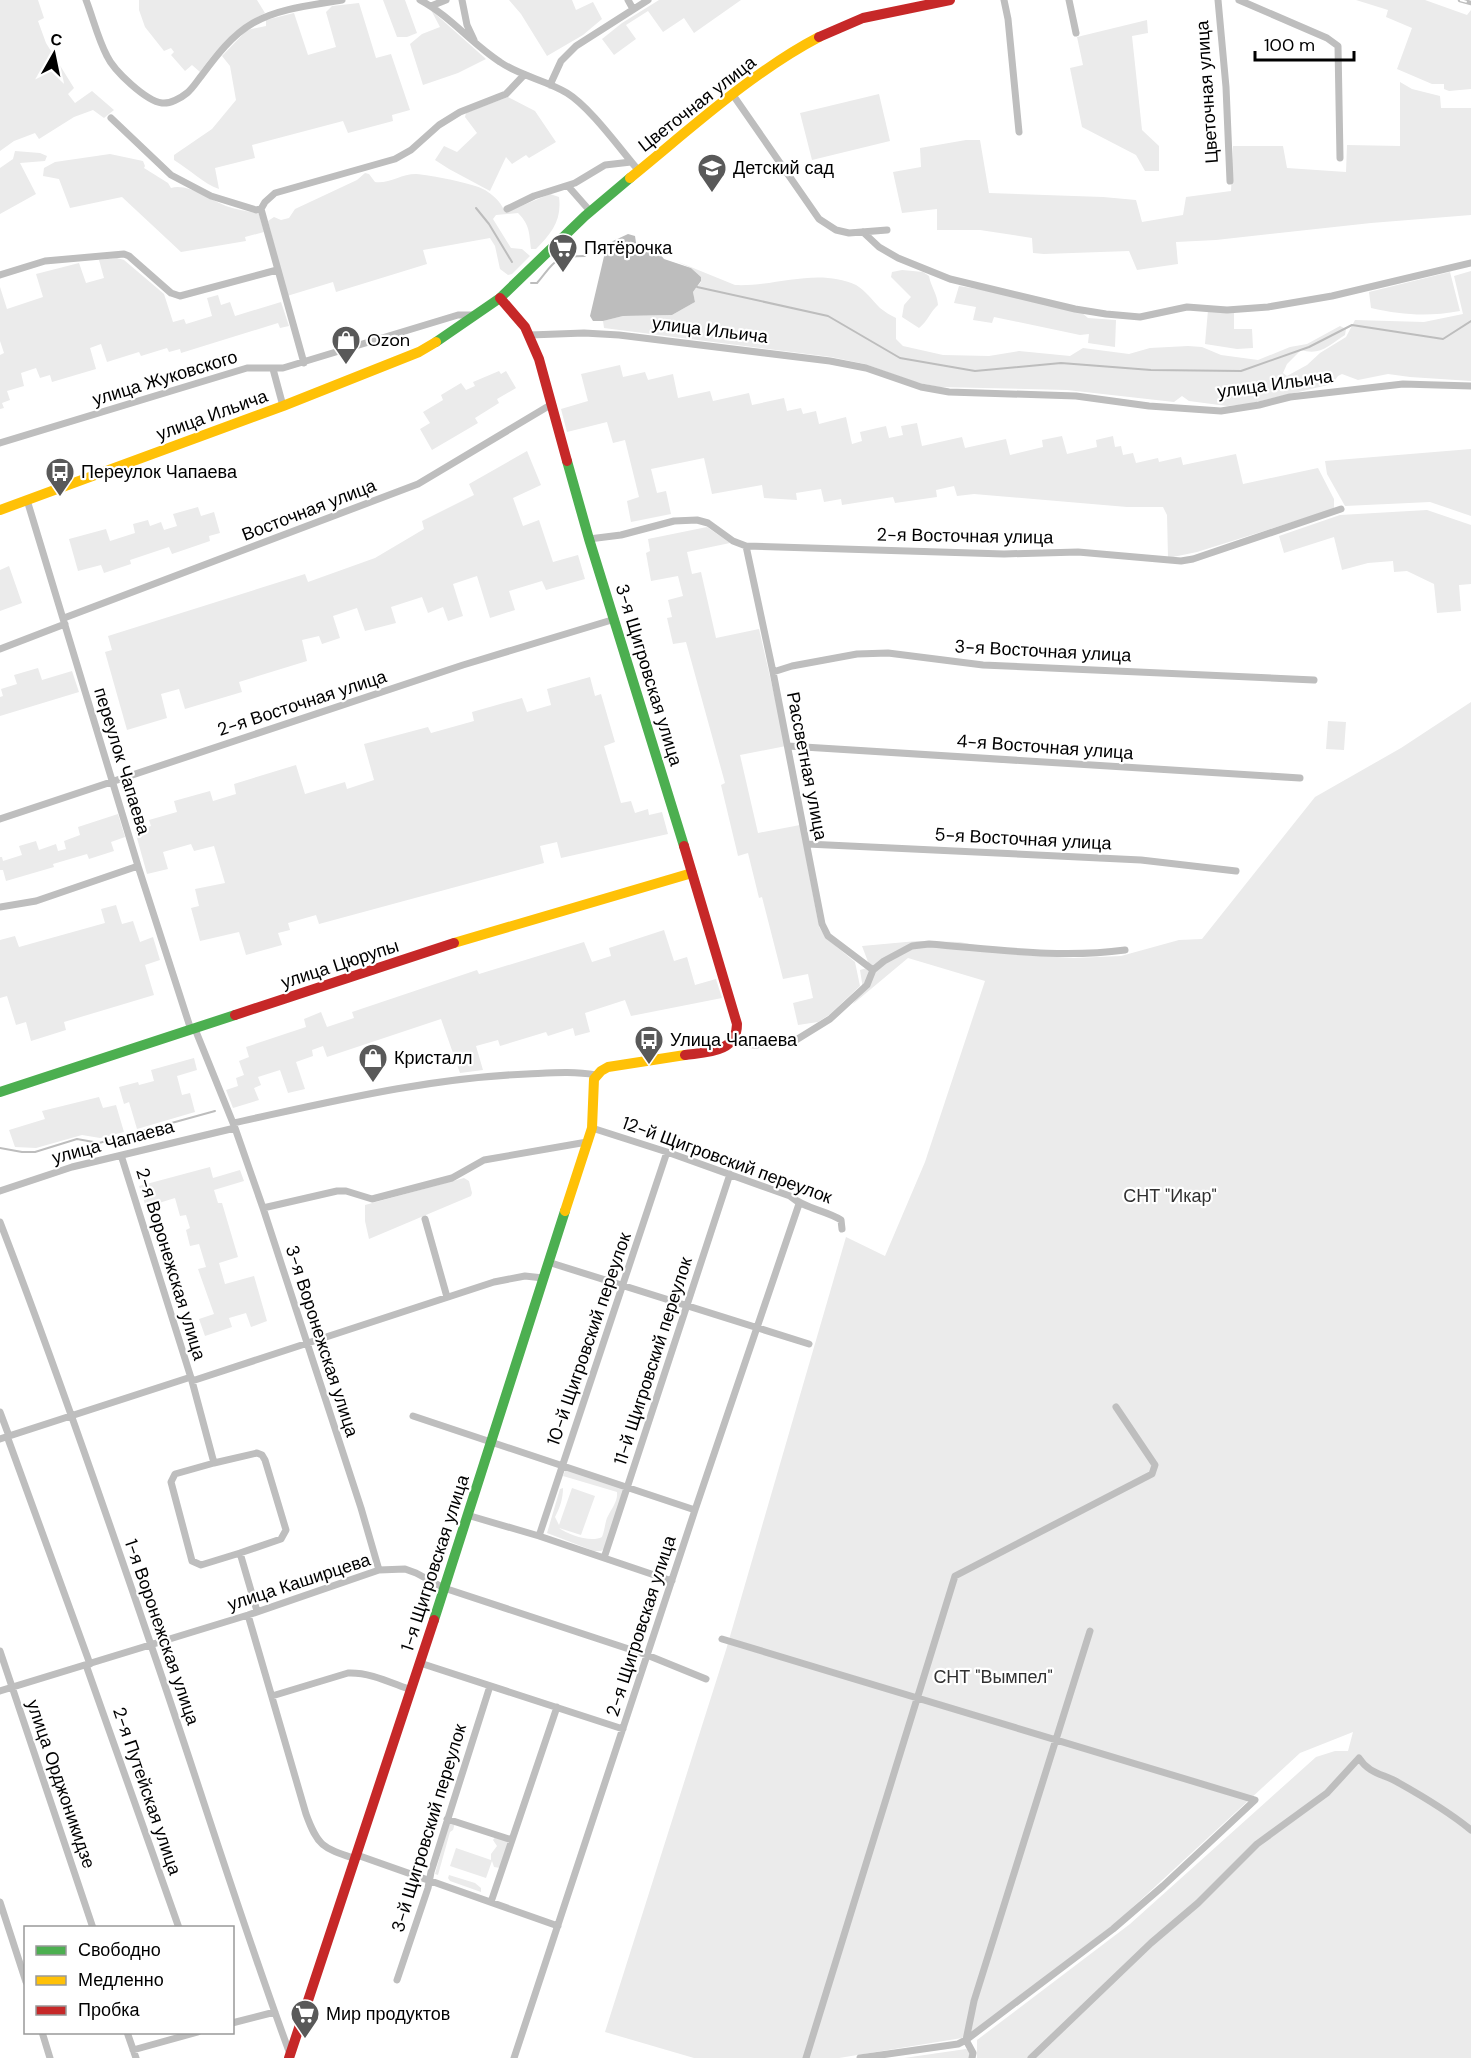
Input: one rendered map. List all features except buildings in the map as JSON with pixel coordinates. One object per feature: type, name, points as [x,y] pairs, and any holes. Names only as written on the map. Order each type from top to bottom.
[{"type":"street","points":[[86,0],[107,57],[135,87],[164,104],[188,93],[238,33],[254,22],[304,3],[342,0]]},
{"type":"street","points":[[420,0],[431,6],[501,63],[566,92],[581,104],[635,166]]},
{"type":"street","points":[[431,6],[446,0]]},
{"type":"street","points":[[462,0],[467,25],[477,45]]},
{"type":"street","points":[[628,0],[633,9]]},
{"type":"street","points":[[550,85],[561,61],[576,46],[648,0]]},
{"type":"street","name":"Цветочная улица","points":[[500,298],[635,166],[796,50],[839,27],[890,12],[950,0]]},
{"type":"street","points":[[1004,0],[1008,19],[1019,132]]},
{"type":"street","points":[[1069,0],[1076,33]]},
{"type":"street","name":"Цветочная улица","points":[[1218,0],[1226,87],[1230,181]]},
{"type":"street","points":[[1239,0],[1338,46],[1340,158]]},
{"type":"street","points":[[304,363],[261,209],[265,202],[275,193],[352,170],[379,165],[411,150],[439,125],[460,112],[506,94],[524,75]]},
{"type":"street","points":[[733,95],[819,219],[836,230],[849,233],[887,230]]},
{"type":"street","points":[[111,118],[171,176],[210,196],[256,210],[261,209]]},
{"type":"street","points":[[507,209],[534,196],[568,186],[605,165],[635,166]]},
{"type":"street","points":[[568,186],[590,211]]},
{"type":"street","points":[[863,232],[879,247],[898,258],[950,279],[1075,309],[1140,317],[1187,307],[1227,310],[1268,307],[1332,296],[1471,263]]},
{"type":"street","points":[[0,274],[45,261],[124,254],[171,293],[180,296],[277,270]]},
{"type":"street","points":[[500,298],[530,335]]},
{"type":"street","name":"улица Ильича","points":[[0,510],[283,406],[419,352],[478,316],[500,298]]},
{"type":"street","name":"улица Жуковского","points":[[0,443],[247,368],[273,369],[304,363],[458,315],[478,316]]},
{"type":"street","name":"улица Ильича","points":[[530,335],[584,333],[619,335],[830,361],[866,368],[921,387],[949,392],[1076,396],[1149,406],[1221,411],[1260,405],[1290,397],[1403,384],[1471,386]]},
{"type":"street","name":"3-я Щигровская улица","points":[[530,335],[539,358],[589,539],[737,1024],[735,1038]]},
{"type":"street","points":[[273,369],[283,406]]},
{"type":"street","name":"Восточная улица","points":[[0,650],[64,621],[418,484],[552,404]]},
{"type":"street","name":"переулок Чапаева","points":[[27,500],[138,866],[193,1029],[234,1126]]},
{"type":"street","name":"2-я Восточная улица","points":[[589,539],[621,535],[685,520],[697,520],[708,523],[733,541],[746,546],[1004,554],[1077,552],[1181,561],[1193,559],[1341,509]]},
{"type":"street","name":"Рассветная улица","points":[[746,546],[822,924],[828,936],[873,970]]},
{"type":"street","name":"2-я Восточная улица","points":[[0,819],[463,665],[615,619]]},
{"type":"street","name":"3-я Восточная улица","points":[[773,672],[792,666],[857,654],[888,653],[983,665],[1314,680]]},
{"type":"street","name":"4-я Восточная улица","points":[[788,746],[1300,778]]},
{"type":"street","name":"5-я Восточная улица","points":[[807,844],[1141,860],[1236,871]]},
{"type":"street","points":[[0,907],[36,900],[138,866]]},
{"type":"street","name":"улица Цюрупы","points":[[0,1092],[442,947],[692,873]]},
{"type":"street","points":[[735,1038],[743,1044],[756,1045],[796,1040],[830,1019],[867,985],[873,970],[884,961],[912,946],[929,944],[1041,954],[1100,954],[1125,950]]},
{"type":"street","name":"улица Чапаева","points":[[0,1191],[72,1167],[398,1088],[488,1076],[579,1072],[596,1075],[608,1067],[718,1050],[729,1045],[735,1038]]},
{"type":"street","name":"1-я Щигровская улица","points":[[290,2056],[420,1663],[592,1128],[593,1088],[596,1075]]},
{"type":"street","name":"3-я Воронежская улица","points":[[234,1126],[308,1343],[379,1570]]},
{"type":"street","name":"12-й Щигровский переулок","points":[[592,1128],[790,1196],[799,1204],[833,1214],[841,1220],[843,1229]]},
{"type":"street","points":[[262,1208],[337,1191],[354,1193],[372,1199],[452,1178],[484,1160],[587,1142]]},
{"type":"street","name":"10-й Щигровский переулок","points":[[539,1536],[667,1152]]},
{"type":"street","name":"2-я Воронежская улица","points":[[121,1155],[191,1379],[214,1463]]},
{"type":"street","name":"11-й Щигровский переулок","points":[[604,1558],[730,1174]]},
{"type":"street","name":"2-я Щигровская улица","points":[[514,2058],[755,1329],[799,1204]]},
{"type":"street","points":[[425,1219],[447,1297]]},
{"type":"street","name":"1-я Воронежская улица","points":[[0,1222],[35,1312],[151,1645],[290,2056]]},
{"type":"street","points":[[548,1262],[755,1329],[809,1344]]},
{"type":"street","points":[[5,1437],[308,1343],[447,1297],[513,1278],[543,1278]]},
{"type":"street","points":[[806,2058],[955,1576],[1152,1474],[1155,1465],[1116,1407]]},
{"type":"street","name":"2-я Путейская улица","points":[[0,1412],[5,1437],[88,1665],[178,1926]]},
{"type":"street","points":[[413,1416],[695,1510]]},
{"type":"street","points":[[257,1453],[262,1455],[286,1530],[281,1539],[240,1553],[201,1565],[192,1561],[171,1482],[175,1474],[257,1453]]},
{"type":"street","points":[[467,1515],[539,1536],[672,1581]]},
{"type":"street","points":[[240,1553],[257,1611]]},
{"type":"street","name":"улица Каширцева","points":[[0,1690],[248,1615],[379,1570],[405,1569],[444,1588],[647,1655],[706,1679]]},
{"type":"street","points":[[248,1615],[314,1836],[321,1845],[429,1880],[558,1926]]},
{"type":"street","points":[[972,2058],[973,2053],[966,2040],[974,2001],[1090,1631]]},
{"type":"street","points":[[722,1639],[1255,1800],[1113,1929],[966,2040],[958,2044],[860,2058]]},
{"type":"street","name":"улица Орджоникидзе","points":[[0,1651],[92,1926]]},
{"type":"street","points":[[420,1663],[623,1729]]},
{"type":"street","points":[[272,1696],[348,1673],[368,1674],[411,1690]]},
{"type":"street","name":"3-й Щигровский переулок","points":[[397,1980],[490,1686]]},
{"type":"street","points":[[491,1902],[557,1707]]},
{"type":"street","points":[[1031,2058],[1257,1845],[1327,1793],[1359,1758],[1370,1770],[1393,1779],[1418,1793],[1471,1830]]},
{"type":"street","points":[[447,1818],[512,1840]]},
{"type":"street","points":[[0,1902],[24,1976]]},
{"type":"street","points":[[234,2023],[275,2012]]},
{"type":"street","points":[[43,2034],[50,2058]]},
{"type":"street","points":[[128,2034],[134,2054],[192,2034]]},
{"type":"green space","points":[[0,0],[38,0],[44,18],[38,21],[46,43],[74,88],[68,94],[75,103],[92,91],[114,110],[104,118],[93,110],[74,117],[39,139],[35,133],[14,141],[0,151]]},
{"type":"green space","points":[[139,0],[257,0],[265,13],[229,38],[200,72],[192,65],[185,71],[171,55],[174,52],[171,48],[164,51],[145,27],[139,10]]},
{"type":"green space","points":[[383,0],[405,0],[417,33],[407,37],[397,37]]},
{"type":"green space","points":[[509,0],[572,0],[576,10],[593,2],[602,19],[583,35],[547,56],[521,14]]},
{"type":"green space","points":[[659,0],[741,0],[694,33],[684,18],[663,32],[648,11],[626,25],[636,39],[614,55],[602,39],[622,23]]},
{"type":"green space","points":[[1356,0],[1425,0],[1467,15],[1471,10],[1471,89],[1449,91],[1444,89],[1444,84],[1432,84],[1397,69],[1412,28],[1386,17],[1388,10]]},
{"type":"green space","points":[[359,3],[376,58],[391,54],[410,110],[392,115],[393,121],[348,133],[343,121],[252,145],[255,158],[215,168],[219,189],[174,160],[174,155],[212,129],[236,100],[230,66],[222,56],[247,30],[266,26],[266,20],[294,13],[308,55],[336,47],[326,12],[332,6]]},
{"type":"green space","points":[[431,10],[486,59],[458,73],[423,85],[410,44],[422,34],[440,27]]},
{"type":"green space","points":[[1147,20],[1148,33],[1132,36],[1142,130],[1159,146],[1159,171],[1145,171],[1136,155],[1082,127],[1070,68],[1083,65],[1077,37]]},
{"type":"green space","points":[[1400,82],[1412,89],[1440,96],[1441,108],[1471,108],[1471,215],[1176,242],[1178,264],[1137,270],[1129,251],[1033,253],[1032,238],[980,230],[937,230],[937,209],[902,213],[893,172],[921,167],[920,148],[966,140],[980,140],[989,193],[1136,200],[1142,222],[1183,215],[1186,197],[1231,191],[1233,146],[1283,146],[1287,168],[1346,172],[1347,145],[1400,146]]},
{"type":"green space","points":[[879,94],[890,141],[812,160],[800,113]]},
{"type":"green space","points":[[508,97],[535,111],[556,142],[529,158],[526,155],[512,164],[506,157],[490,191],[435,160],[444,146],[457,152],[477,133],[465,117],[466,113]]},
{"type":"green space","points":[[15,151],[40,153],[47,156],[45,161],[20,163],[36,194],[0,214],[0,168],[13,159]]},
{"type":"green space","points":[[110,154],[143,161],[144,168],[168,183],[171,188],[192,190],[234,209],[259,214],[264,232],[245,237],[246,241],[181,252],[122,197],[70,208],[59,179],[43,176],[44,168],[55,162]]},
{"type":"green space","points":[[365,173],[369,174],[375,182],[385,182],[416,174],[462,182],[488,192],[504,210],[514,209],[550,194],[559,197],[559,213],[555,226],[536,249],[531,249],[527,225],[518,213],[496,215],[493,219],[511,248],[522,249],[530,256],[512,274],[508,275],[500,269],[495,246],[490,238],[423,250],[427,264],[336,292],[333,282],[287,296],[268,221],[274,217],[281,220],[289,218],[295,209],[357,180]]},
{"type":"green space","points":[[117,258],[124,260],[164,294],[173,322],[184,319],[186,324],[212,316],[207,298],[218,295],[221,305],[230,302],[235,316],[281,302],[289,326],[280,328],[278,323],[181,353],[180,349],[169,352],[167,348],[141,356],[139,352],[107,362],[101,344],[90,348],[96,369],[52,382],[50,375],[40,378],[36,368],[21,373],[24,386],[7,391],[10,400],[2,403],[4,408],[0,409],[0,355],[4,353],[0,341],[0,287],[7,309],[43,297],[36,274],[79,263],[86,283],[104,278],[99,260]]},
{"type":"green space","points":[[676,261],[735,285],[826,278],[856,285],[880,308],[896,318],[896,339],[903,346],[943,355],[989,356],[1019,351],[1070,356],[1083,348],[1129,354],[1150,348],[1188,346],[1202,347],[1221,355],[1258,360],[1290,347],[1307,344],[1340,326],[1346,329],[1345,335],[1319,351],[1301,350],[1287,364],[1283,373],[1287,376],[1307,365],[1320,353],[1346,337],[1355,320],[1424,322],[1463,314],[1454,276],[1471,271],[1471,381],[1388,374],[1358,380],[1342,374],[1332,384],[1248,404],[1227,406],[1189,401],[1182,396],[1174,402],[1067,390],[939,387],[915,382],[865,364],[831,357],[604,328],[603,321],[623,316],[672,315],[695,302],[693,292],[701,282],[701,277],[691,268]]},
{"type":"green space","points":[[902,270],[923,272],[929,276],[936,297],[938,305],[919,328],[902,317],[904,305],[911,297],[891,277],[892,272]]},
{"type":"green space","points":[[1450,272],[1460,311],[1415,314],[1371,308],[1369,292]]},
{"type":"green space","points":[[959,286],[1027,297],[1081,312],[1088,318],[1116,320],[1115,347],[1088,343],[1089,334],[1080,335],[994,317],[992,323],[973,320],[976,307],[954,303]]},
{"type":"green space","points":[[1208,310],[1234,312],[1234,329],[1252,329],[1253,348],[1237,349],[1205,344]]},
{"type":"green space","points":[[620,365],[623,377],[645,372],[648,380],[673,374],[678,398],[710,391],[713,401],[749,393],[752,405],[784,398],[787,411],[801,408],[803,414],[816,411],[819,424],[846,417],[852,444],[862,441],[860,432],[886,426],[889,438],[903,435],[901,426],[917,423],[922,446],[962,437],[965,448],[1006,439],[1010,455],[1043,447],[1042,440],[1062,436],[1067,454],[1097,447],[1096,440],[1113,436],[1115,447],[1121,446],[1123,455],[1133,453],[1136,463],[1158,458],[1159,462],[1181,457],[1183,465],[1236,454],[1243,484],[1318,468],[1334,499],[1334,509],[1197,552],[1168,558],[1167,515],[1163,507],[1127,507],[974,494],[957,496],[954,486],[936,490],[937,497],[895,503],[893,497],[842,505],[841,499],[824,502],[821,489],[796,493],[797,500],[764,498],[762,485],[712,494],[704,458],[651,469],[657,493],[666,491],[671,514],[631,522],[627,501],[639,497],[625,440],[613,443],[607,422],[567,432],[561,409],[588,401],[581,374]]},
{"type":"green space","points":[[499,371],[501,374],[506,371],[516,388],[497,399],[499,403],[475,418],[478,423],[432,450],[420,429],[430,423],[423,412],[443,400],[441,395],[461,383],[466,390],[475,386],[473,382]]},
{"type":"green space","points":[[1471,449],[1471,516],[1430,502],[1345,506],[1327,474],[1325,461]]},
{"type":"green space","points":[[527,451],[541,485],[513,498],[523,526],[539,520],[553,562],[578,555],[585,579],[546,590],[542,581],[509,591],[515,610],[490,618],[477,576],[453,584],[463,616],[448,621],[443,607],[428,613],[422,597],[391,607],[396,623],[365,631],[357,608],[333,616],[340,638],[322,644],[319,636],[302,640],[307,661],[239,682],[242,692],[185,709],[179,689],[161,694],[167,718],[127,730],[105,652],[112,650],[108,636],[305,574],[308,582],[375,558],[424,529],[422,521],[474,495],[469,484]]},
{"type":"green space","points":[[198,507],[201,516],[214,512],[220,533],[209,536],[210,541],[172,554],[169,547],[130,560],[131,564],[104,573],[101,565],[78,571],[69,539],[106,529],[110,541],[135,533],[133,524],[148,520],[150,526],[161,522],[164,530],[177,526],[173,514]]},
{"type":"green space","points":[[1427,510],[1471,525],[1471,584],[1459,585],[1461,611],[1437,613],[1434,584],[1407,571],[1394,572],[1393,561],[1368,563],[1342,570],[1334,537],[1284,553],[1279,536],[1340,515]]},
{"type":"green space","points":[[707,527],[730,543],[687,552],[692,574],[701,572],[716,638],[759,629],[786,746],[740,755],[758,833],[800,825],[819,927],[826,938],[855,962],[860,986],[829,1015],[818,1022],[798,1025],[793,1003],[813,998],[808,974],[783,979],[748,853],[738,856],[721,785],[725,783],[686,642],[673,644],[667,618],[672,617],[668,600],[683,596],[678,576],[651,581],[646,553],[650,551],[648,539]]},
{"type":"green space","points":[[9,566],[22,603],[0,611],[0,570]]},
{"type":"green space","points":[[38,668],[42,680],[72,671],[79,692],[0,716],[0,697],[3,696],[1,689],[17,684],[14,675]]},
{"type":"green space","points":[[590,677],[595,696],[601,694],[615,742],[604,746],[621,803],[631,801],[635,813],[648,809],[649,815],[662,812],[668,834],[561,858],[557,842],[540,846],[544,863],[319,924],[316,915],[288,923],[290,930],[278,933],[282,945],[246,955],[239,932],[200,941],[191,908],[199,906],[195,889],[225,883],[214,846],[194,851],[191,844],[163,852],[168,869],[147,874],[135,831],[151,826],[149,820],[177,812],[174,801],[210,791],[213,801],[236,794],[234,784],[296,765],[305,794],[345,782],[347,789],[374,780],[364,744],[428,727],[431,733],[474,721],[472,712],[522,698],[527,712],[551,705],[547,689]]},
{"type":"green space","points":[[1471,702],[1471,2058],[977,2058],[977,2040],[1130,1924],[1316,1757],[1335,1751],[1348,1751],[1353,1732],[1300,1753],[1119,1920],[981,2027],[962,2038],[839,2058],[694,2058],[605,2032],[726,1650],[846,1237],[885,1256],[925,1162],[985,981],[908,958],[853,1004],[863,989],[860,970],[870,967],[862,946],[917,941],[960,942],[1024,955],[1074,958],[1121,956],[1179,940],[1202,939],[1315,797],[1401,748]]},
{"type":"green space","points":[[1328,721],[1346,722],[1344,750],[1326,749]]},
{"type":"green space","points":[[118,814],[125,837],[111,842],[114,851],[89,859],[87,854],[53,864],[54,867],[6,881],[3,870],[0,870],[0,857],[3,861],[22,855],[19,846],[36,841],[39,850],[56,844],[58,851],[66,849],[64,841],[80,835],[78,827]]},
{"type":"green space","points":[[116,905],[122,924],[133,921],[140,942],[153,937],[160,960],[145,965],[154,995],[64,1022],[66,1030],[31,1041],[26,1022],[16,1025],[7,996],[0,998],[0,940],[15,936],[19,947],[105,923],[101,909]]},
{"type":"green space","points":[[664,930],[674,961],[687,957],[695,985],[716,979],[722,998],[631,1016],[625,1000],[585,1013],[590,1032],[575,1036],[573,1028],[548,1036],[546,1032],[500,1046],[498,1040],[476,1046],[483,1070],[460,1073],[441,1019],[327,1057],[323,1046],[312,1050],[313,1056],[296,1062],[305,1089],[288,1093],[280,1070],[258,1077],[261,1085],[254,1088],[259,1100],[233,1108],[226,1090],[238,1086],[236,1078],[244,1075],[239,1061],[249,1057],[246,1047],[306,1027],[304,1019],[321,1012],[327,1027],[354,1018],[352,1012],[477,970],[479,974],[584,942],[592,962],[611,956],[609,948]]},
{"type":"green space","points":[[194,1058],[197,1070],[177,1076],[182,1095],[190,1093],[195,1112],[137,1129],[129,1102],[124,1104],[119,1087],[154,1081],[151,1070]]},
{"type":"green space","points":[[99,1097],[103,1108],[116,1105],[124,1132],[100,1138],[82,1135],[36,1148],[15,1147],[9,1130],[45,1119],[42,1111]]},
{"type":"green space","points":[[210,1167],[213,1178],[240,1170],[244,1181],[214,1190],[218,1203],[222,1203],[238,1257],[219,1263],[225,1284],[254,1276],[267,1321],[251,1327],[246,1313],[229,1318],[232,1327],[205,1336],[199,1319],[214,1314],[198,1269],[206,1267],[199,1244],[190,1246],[186,1230],[190,1228],[186,1215],[180,1216],[175,1198],[146,1207],[139,1186]]},
{"type":"green space","points":[[464,1178],[469,1181],[471,1196],[369,1239],[365,1221],[365,1205]]},
{"type":"green space","points":[[569,1470],[622,1488],[624,1493],[604,1549],[601,1551],[594,1551],[547,1533],[560,1489],[563,1488],[560,1507],[555,1517],[559,1525],[572,1488],[595,1496],[581,1535],[559,1528],[580,1537],[597,1539],[602,1537],[607,1518],[616,1501],[617,1492],[563,1476],[565,1471]]},
{"type":"green space","points":[[449,1823],[455,1823],[450,1832],[438,1875],[435,1874]]},
{"type":"green space","points":[[496,1836],[508,1840],[509,1844],[500,1868],[494,1867],[492,1861],[486,1878],[450,1866],[456,1848],[491,1860],[491,1854],[497,1846],[493,1840]]},
{"type":"green space","points":[[449,1875],[475,1883],[481,1888],[481,1892],[450,1881]]},
{"type":"green space","points":[[966,2049],[970,2051],[970,2058],[904,2058]]},
{"type":"shaded area","points":[[628,234],[635,236],[637,249],[654,247],[664,259],[691,268],[701,277],[701,281],[693,292],[695,302],[672,315],[623,316],[593,321],[590,316],[606,248],[613,241]]},
{"type":"waterway","points":[[476,208],[489,224],[512,262]]},
{"type":"waterway","points":[[531,283],[537,283],[552,264],[561,258],[585,256]]},
{"type":"waterway","points":[[697,287],[828,316],[900,358],[975,371],[1061,363],[1151,370],[1241,371],[1309,347],[1352,325],[1443,339],[1471,321]]},
{"type":"waterway","points":[[0,1148],[35,1152],[77,1139],[99,1143],[215,1111]]},
{"type":"railway","points":[[1460,0],[1471,3]]},
{"type":"traffic: fast","points":[[436,342],[500,298],[585,216],[630,178]]},
{"type":"traffic: fast","points":[[567,461],[684,846]]},
{"type":"traffic: fast","points":[[0,1092],[235,1015]]},
{"type":"traffic: fast","points":[[434,1620],[565,1211]]},
{"type":"traffic: slow","points":[[630,178],[769,67],[819,37]]},
{"type":"traffic: slow","points":[[0,510],[283,406],[419,352],[436,342]]},
{"type":"traffic: slow","points":[[454,943],[692,873]]},
{"type":"traffic: slow","points":[[565,1211],[592,1128],[594,1079],[608,1067],[685,1055]]},
{"type":"traffic: jam","points":[[819,37],[863,18],[950,0]]},
{"type":"traffic: jam","points":[[500,298],[525,327],[539,359],[567,461]]},
{"type":"traffic: jam","points":[[684,846],[737,1024],[736,1034],[726,1046],[711,1052],[685,1055]]},
{"type":"traffic: jam","points":[[235,1015],[454,943]]},
{"type":"traffic: jam","points":[[289,2058],[434,1620]]},
{"type":"place","name":"Детский сад","points":[[712,194]]},
{"type":"place","name":"Пятёрочка","points":[[563,274]]},
{"type":"place","name":"Ozon","points":[[346,366]]},
{"type":"place","name":"Переулок Чапаева","points":[[60,498]]},
{"type":"place","name":"Улица Чапаева","points":[[649,1066]]},
{"type":"place","name":"Кристалл","points":[[373,1084]]},
{"type":"place","name":"Мир продуктов","points":[[305,2040]]},
{"type":"park label","name":"СНТ \"Икар\"","points":[[1170,1196]]},
{"type":"park label","name":"СНТ \"Вымпел\"","points":[[993,1677]]}]
